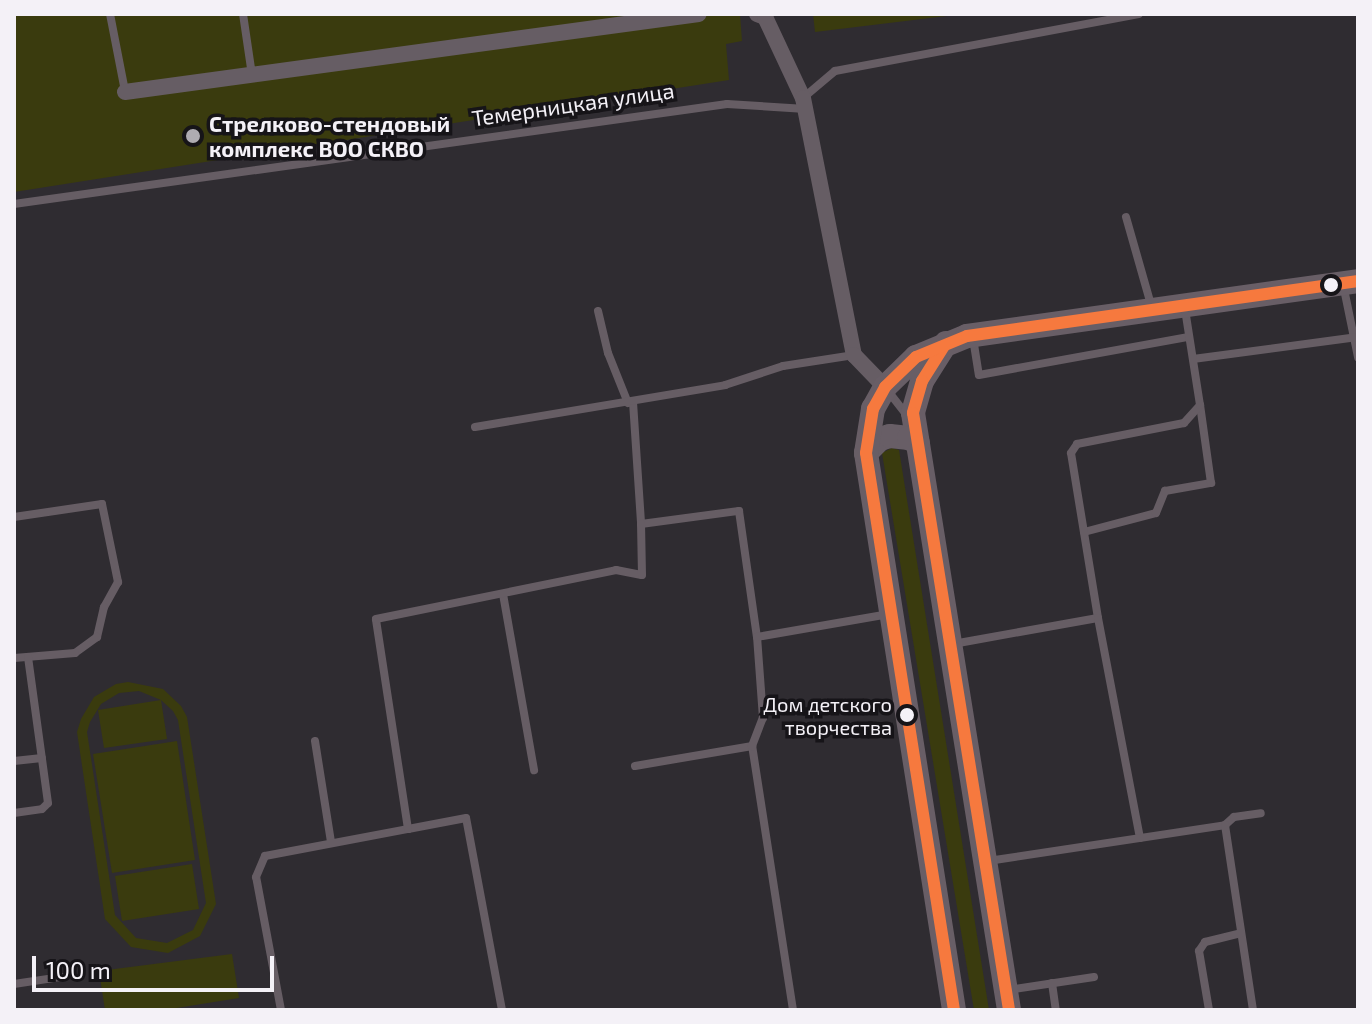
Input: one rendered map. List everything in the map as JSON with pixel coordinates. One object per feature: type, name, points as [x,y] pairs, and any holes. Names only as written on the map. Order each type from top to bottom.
[{"type":"main road","points":[[954,1010],[866,453],[873,409],[885,387],[916,357],[973,335],[1351,282]]},
{"type":"main road","points":[[946,343],[922,381],[913,413],[1008,1000]]},
{"type":"main road","points":[[866,453],[880,439],[890,436],[909,438],[916,434]]},
{"type":"street","points":[[125,92],[699,14]]},
{"type":"street","points":[[761,16],[805,104],[854,355],[885,387]]},
{"type":"lane","points":[[110,14],[125,92]]},
{"type":"lane","points":[[243,14],[252,75]]},
{"type":"lane","points":[[805,104],[835,71],[1139,14]]},
{"type":"lane","name":"Темерницкая улица","points":[[14,204],[727,104],[805,104]]},
{"type":"lane","points":[[1126,217],[1152,309]]},
{"type":"lane","points":[[1351,282],[1358,357]]},
{"type":"lane","points":[[1084,532],[1156,513],[1165,491],[1211,483],[1184,304]]},
{"type":"lane","points":[[408,829],[376,619],[616,570],[642,575],[631,403],[608,353],[598,311]]},
{"type":"lane","points":[[973,335],[979,375],[1189,337]]},
{"type":"lane","points":[[1193,359],[1355,338]]},
{"type":"lane","points":[[475,427],[631,403],[725,385],[783,366],[854,355]]},
{"type":"lane","points":[[885,387],[916,434]]},
{"type":"lane","points":[[1140,838],[1098,618],[1071,453],[1077,444],[1184,423],[1200,405]]},
{"type":"lane","points":[[14,517],[102,504],[118,582],[104,607],[97,637],[75,653],[14,658]]},
{"type":"lane","points":[[641,524],[739,511],[757,637],[763,718],[752,746],[793,1010]]},
{"type":"lane","points":[[503,594],[534,770]]},
{"type":"lane","points":[[757,637],[890,614]]},
{"type":"lane","points":[[952,644],[1098,618]]},
{"type":"lane","points":[[14,813],[42,809],[48,803],[28,657]]},
{"type":"lane","points":[[315,741],[331,842]]},
{"type":"lane","points":[[635,766],[752,746]]},
{"type":"lane","points":[[14,761],[42,758]]},
{"type":"lane","points":[[986,861],[1225,825],[1234,817],[1261,813]]},
{"type":"lane","points":[[281,1010],[256,877],[265,856],[466,818],[502,1010]]},
{"type":"lane","points":[[1225,825],[1253,1010]]},
{"type":"lane","points":[[1209,1010],[1199,951],[1205,942],[1241,933]]},
{"type":"lane","points":[[14,984],[61,977]]},
{"type":"lane","points":[[1008,1000],[1052,983],[1094,977]]},
{"type":"lane","points":[[1052,983],[1056,1010]]},
{"type":"shaded area","name":"Стрелково-стендовый комплекс ВОО СКВО","points":[[14,14],[740,14],[742,41],[726,44],[729,80],[14,192]]},
{"type":"shaded area","points":[[813,14],[963,14],[815,32]]},
{"type":"shaded area","points":[[892,448],[899,450],[989,1010],[974,1010],[882,453]]},
{"type":"shaded area","points":[[128,682],[163,689],[181,706],[187,717],[216,904],[200,936],[168,953],[131,947],[105,919],[77,732],[94,697],[116,684]],"holes":[[[139,691],[161,700],[178,720],[206,903],[193,930],[167,943],[136,938],[115,915],[87,732],[101,704],[119,693]]]},
{"type":"shaded area","points":[[161,700],[167,739],[104,748],[98,710]]},
{"type":"shaded area","points":[[177,741],[195,860],[112,873],[93,754]]},
{"type":"shaded area","points":[[192,864],[199,909],[122,921],[115,876]]},
{"type":"shaded area","points":[[232,954],[239,998],[164,1010],[105,1010],[99,971]]},
{"type":"transit line","points":[[954,1010],[866,453],[873,409],[885,387],[916,357],[967,336],[1358,281]]},
{"type":"transit line","points":[[944,346],[922,381],[913,413],[1009,1010]]},
{"type":"place","name":"Стрелково-стендовый комплекс ВОО СКВО","points":[[193,136]]},
{"type":"place","name":"Дом детского творчества","points":[[907,715]]}]
